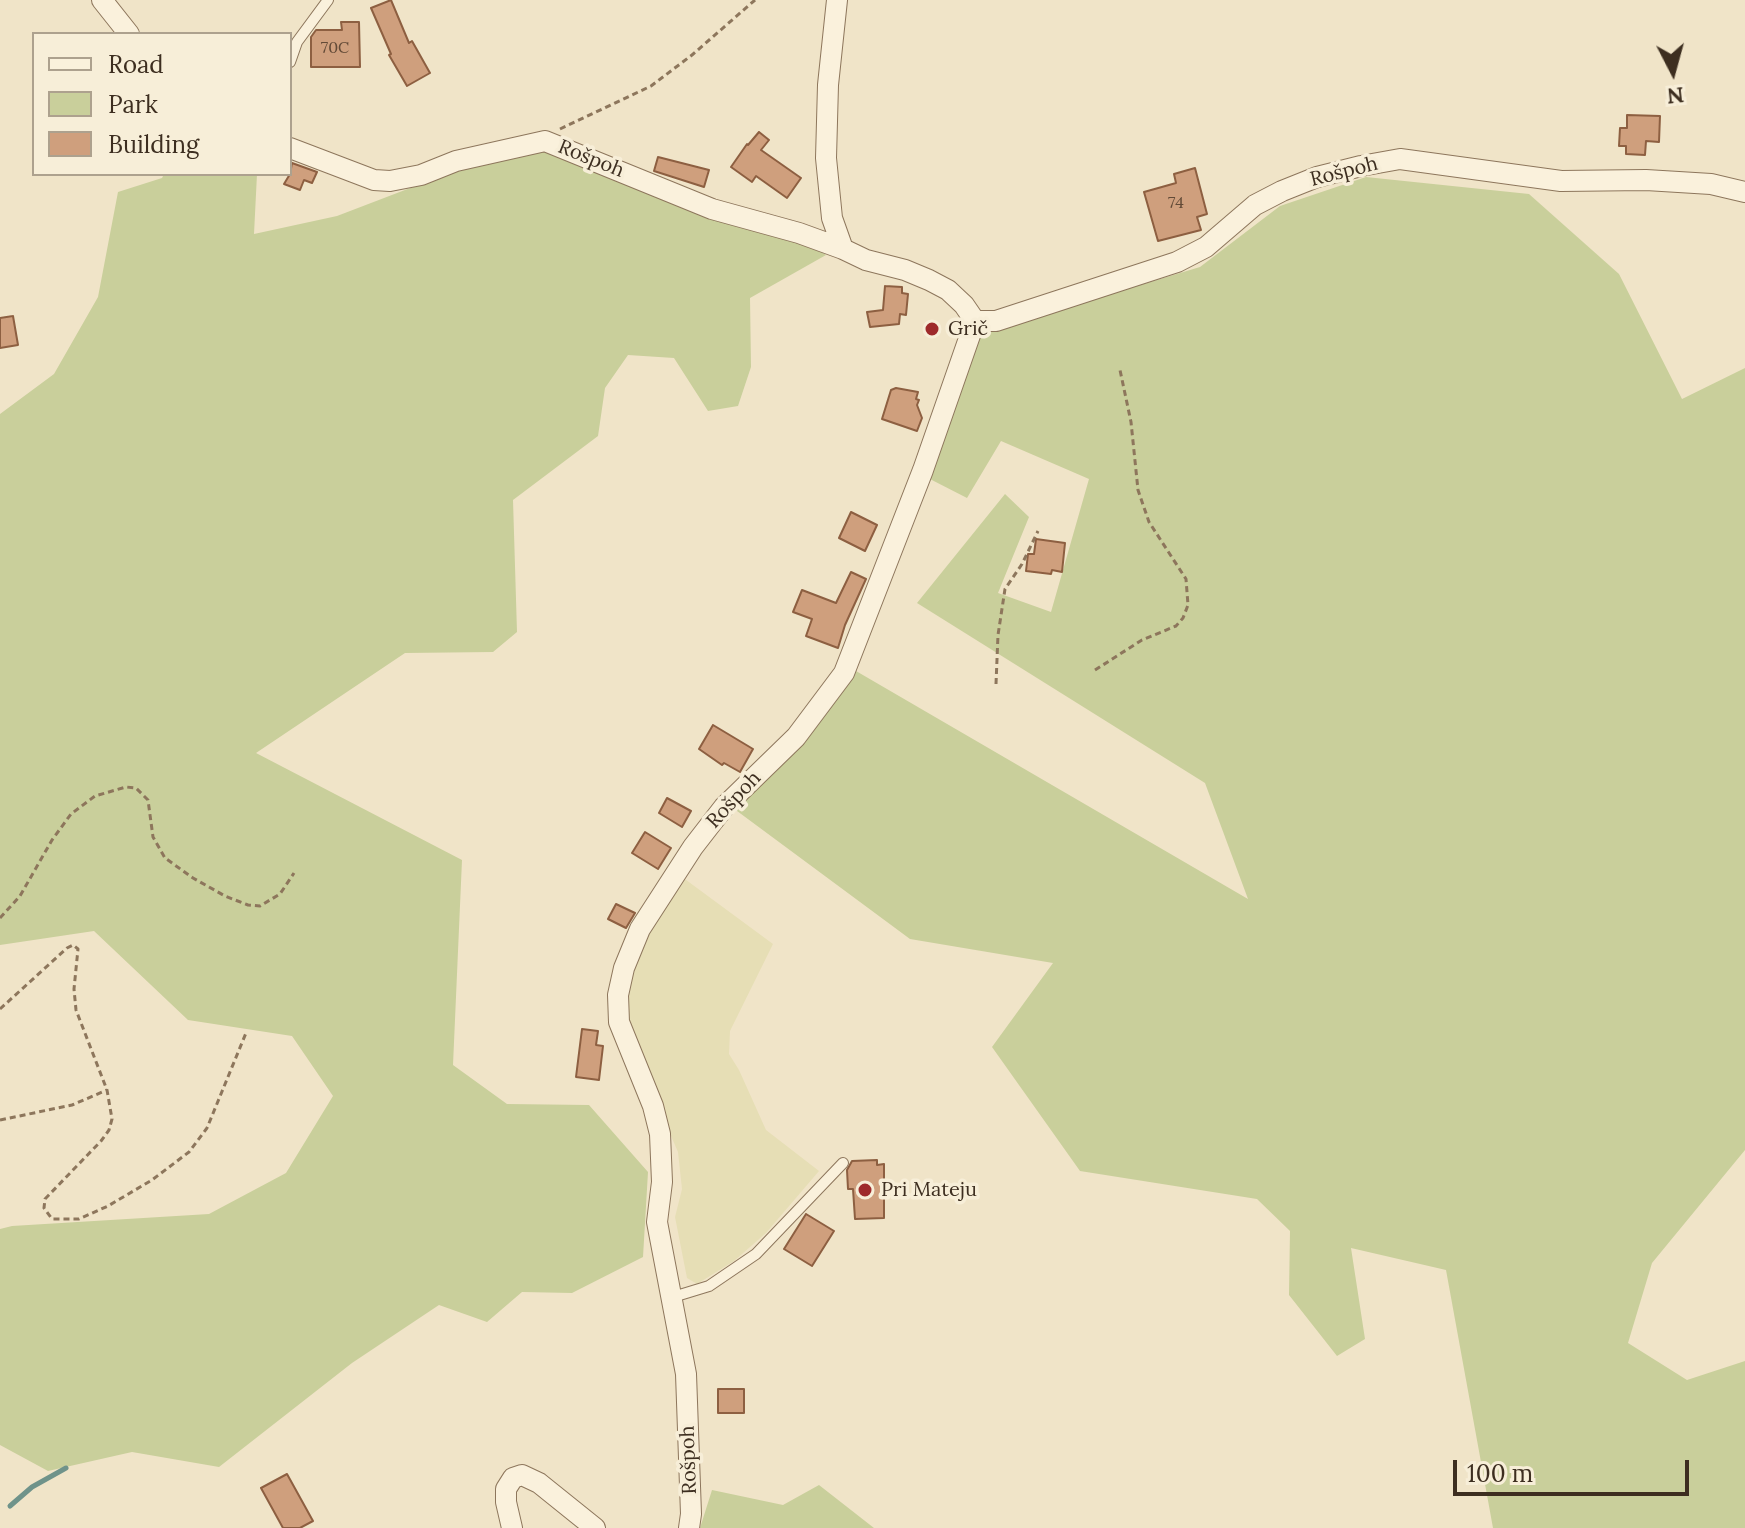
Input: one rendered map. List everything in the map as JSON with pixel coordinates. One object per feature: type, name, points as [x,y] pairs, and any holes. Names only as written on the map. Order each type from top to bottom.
[{"type":"street","points":[[102,0],[127,32]]},
{"type":"street","points":[[837,0],[828,85],[826,158],[832,218],[843,249]]},
{"type":"street","name":"Rošpoh","points":[[292,149],[374,180],[390,181],[421,175],[456,161],[545,141],[712,209],[799,233],[866,260],[905,270],[948,290],[975,321]]},
{"type":"street","name":"Rošpoh","points":[[975,321],[996,321],[1177,262],[1206,247],[1255,205],[1282,191],[1317,177],[1374,163],[1400,159],[1561,181],[1646,180],[1711,184],[1745,192]]},
{"type":"street","name":"Rošpoh","points":[[689,1528],[686,1374],[657,1222],[662,1182],[660,1134],[653,1106],[619,1022],[618,995],[624,968],[640,929],[693,847],[724,807],[796,737],[844,673],[923,470],[975,321]]},
{"type":"street","points":[[512,1528],[506,1489],[513,1478],[522,1475],[551,1491],[595,1528]]},
{"type":"lane","points":[[292,56],[297,42],[328,0]]},
{"type":"lane","points":[[673,1297],[709,1286],[756,1254],[843,1163]]},
{"type":"path","points":[[545,141],[575,120],[651,86],[755,0]]},
{"type":"path","points":[[1095,670],[1142,640],[1176,626],[1188,605],[1186,579],[1149,522],[1138,490],[1131,422],[1120,370]]},
{"type":"path","points":[[996,684],[998,635],[1005,589],[1022,564],[1038,531]]},
{"type":"path","points":[[0,918],[20,896],[59,828],[71,814],[95,796],[126,787],[136,788],[148,800],[153,837],[165,858],[184,873],[225,896],[260,906],[280,894],[294,873]]},
{"type":"path","points":[[0,1009],[67,948],[76,947],[79,955],[74,989],[76,1010],[112,1109],[109,1130],[45,1199],[44,1208],[52,1219],[79,1219],[108,1206],[152,1180],[189,1152],[207,1128],[246,1033]]},
{"type":"path","points":[[0,1120],[72,1105],[107,1090]]},
{"type":"shaded area","points":[[678,874],[773,944],[730,1031],[729,1054],[766,1130],[819,1171],[766,1233],[734,1261],[697,1284],[687,1278],[675,1217],[682,1189],[678,1152],[622,1023],[626,976]]},
{"type":"green space","points":[[521,151],[567,153],[802,239],[826,255],[750,298],[751,367],[738,406],[708,411],[674,358],[628,355],[605,388],[598,436],[513,500],[517,632],[493,652],[405,653],[256,753],[462,860],[453,1065],[507,1104],[589,1105],[648,1172],[643,1257],[572,1293],[522,1292],[487,1322],[439,1305],[352,1363],[219,1467],[132,1452],[48,1471],[0,1445],[0,1229],[209,1214],[286,1173],[333,1096],[292,1036],[188,1020],[94,931],[0,945],[0,414],[54,374],[98,297],[118,192],[163,176],[257,176],[254,234],[337,216],[418,185],[458,165]]},
{"type":"green space","points":[[1366,177],[1529,194],[1619,274],[1682,399],[1745,368],[1745,1150],[1652,1263],[1628,1343],[1687,1380],[1745,1361],[1745,1528],[1493,1528],[1446,1270],[1351,1248],[1365,1339],[1337,1356],[1289,1295],[1290,1231],[1257,1199],[1080,1171],[992,1047],[1053,963],[910,939],[733,808],[799,742],[856,671],[1248,899],[1205,783],[917,603],[1005,494],[1029,517],[998,593],[1051,612],[1089,479],[1001,441],[967,498],[926,477],[981,333],[1200,267],[1280,206]]},
{"type":"green space","points":[[819,1485],[874,1528],[700,1528],[712,1490],[783,1505]]},
{"type":"building","points":[[391,0],[409,43],[412,41],[430,73],[407,86],[389,55],[371,8]]},
{"type":"building","points":[[341,22],[359,22],[360,67],[311,67],[311,37],[316,30],[342,30]]},
{"type":"building","points":[[1627,115],[1660,116],[1659,142],[1646,141],[1645,155],[1626,154],[1626,146],[1619,146],[1620,128],[1627,128]]},
{"type":"building","points":[[759,132],[769,140],[761,150],[801,178],[787,198],[756,176],[752,182],[731,167]]},
{"type":"building","points":[[658,157],[709,170],[704,187],[654,171]]},
{"type":"building","points":[[292,163],[317,172],[312,183],[304,180],[300,190],[284,184],[292,176]]},
{"type":"building","points":[[1195,168],[1207,214],[1197,217],[1201,230],[1158,241],[1144,192],[1176,183],[1174,174]]},
{"type":"building","points":[[885,286],[902,287],[902,293],[908,294],[906,315],[900,314],[899,324],[870,327],[867,312],[883,310]]},
{"type":"building","points":[[13,316],[18,345],[0,348],[0,318]]},
{"type":"building","points":[[891,390],[918,392],[916,399],[919,400],[917,405],[922,418],[917,431],[882,419]]},
{"type":"building","points":[[851,512],[877,525],[865,551],[839,538]]},
{"type":"building","points":[[1036,539],[1065,543],[1062,572],[1026,571],[1028,554],[1034,554]]},
{"type":"building","points":[[851,572],[866,579],[838,648],[806,636],[812,619],[793,612],[802,590],[836,603]]},
{"type":"building","points":[[713,725],[753,749],[740,772],[724,763],[722,765],[699,749]]},
{"type":"building","points":[[667,798],[691,811],[682,827],[659,813]]},
{"type":"building","points":[[645,832],[671,848],[658,869],[632,853]]},
{"type":"building","points":[[616,904],[635,913],[626,928],[608,919]]},
{"type":"building","points":[[582,1029],[598,1031],[596,1045],[603,1046],[599,1080],[576,1077]]},
{"type":"building","points":[[877,1160],[877,1165],[884,1164],[884,1218],[855,1219],[853,1189],[848,1189],[847,1170],[852,1161]]},
{"type":"building","points":[[806,1214],[834,1231],[812,1266],[784,1249]]},
{"type":"building","points":[[718,1389],[744,1389],[744,1413],[718,1413]]},
{"type":"building","points":[[287,1474],[313,1521],[300,1528],[283,1528],[261,1488]]},
{"type":"waterway","points":[[10,1506],[32,1487],[66,1468]]},
{"type":"place","name":"Grič","points":[[932,329]]},
{"type":"place","name":"Pri Mateju","points":[[865,1190]]}]
